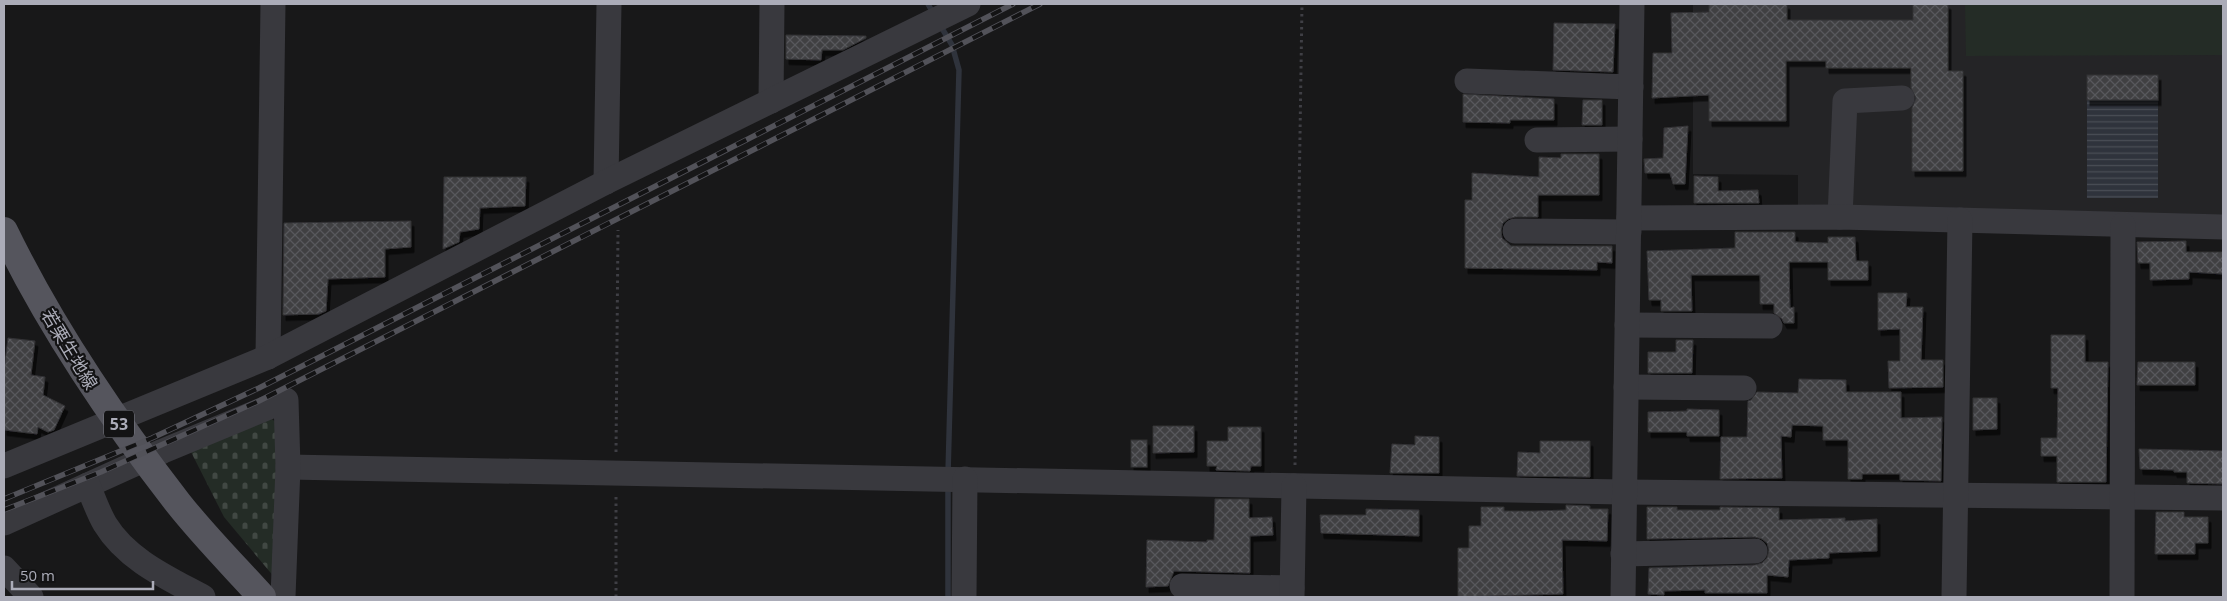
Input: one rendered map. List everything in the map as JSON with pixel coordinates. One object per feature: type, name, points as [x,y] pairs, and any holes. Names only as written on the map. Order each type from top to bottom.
[{"type":"main road","name":"若栗生地線","points":[[4,231],[27,280],[101,400],[180,504],[262,597]]},
{"type":"street","points":[[268,357],[273,4]]},
{"type":"street","points":[[606,182],[609,4]]},
{"type":"street","points":[[771,101],[772,4]]},
{"type":"street","points":[[1623,597],[1632,4]]},
{"type":"street","points":[[4,466],[268,357],[606,182],[771,101],[952,7]]},
{"type":"street","points":[[1468,81],[1631,87]]},
{"type":"street","points":[[1840,217],[1845,101],[1902,98]]},
{"type":"street","points":[[1537,140],[1630,139]]},
{"type":"street","points":[[1515,231],[1840,217],[2123,226],[2223,227]]},
{"type":"street","points":[[1954,597],[1960,220]]},
{"type":"street","points":[[2122,597],[2124,496],[2123,226]]},
{"type":"street","points":[[1627,325],[1770,326]]},
{"type":"street","points":[[1626,387],[1744,388]]},
{"type":"street","points":[[4,523],[164,450],[286,400],[288,467],[283,597]]},
{"type":"street","points":[[288,467],[1624,492],[2223,498]]},
{"type":"street","points":[[964,597],[965,479]]},
{"type":"street","points":[[88,486],[105,524],[124,548],[152,570],[203,597]]},
{"type":"street","points":[[1182,586],[1292,593],[1294,486]]},
{"type":"street","points":[[1624,554],[1755,551]]},
{"type":"street","points":[[4,568],[31,597]]},
{"type":"path","points":[[1294,486],[1302,4]]},
{"type":"path","points":[[616,597],[618,230]]},
{"type":"shaded area","points":[[1693,4],[2223,4],[2223,215],[1798,212],[1798,175],[1693,174]]},
{"type":"shaded area","points":[[2087,100],[2158,100],[2158,198],[2087,198]]},
{"type":"green space","points":[[1965,4],[2223,4],[2223,55],[1966,56]]},
{"type":"green space","points":[[264,412],[280,426],[275,578],[224,517],[187,444]]},
{"type":"building","points":[[1709,4],[1787,4],[1787,20],[1913,20],[1913,4],[1948,4],[1948,71],[1963,71],[1963,171],[1912,171],[1912,108],[1916,98],[1911,88],[1911,68],[1826,68],[1826,61],[1786,61],[1786,121],[1709,121],[1709,95],[1652,98],[1653,53],[1672,53],[1671,13],[1709,12]]},
{"type":"building","points":[[1554,23],[1615,24],[1613,72],[1553,70]]},
{"type":"building","points":[[786,35],[866,36],[866,38],[843,50],[822,50],[821,60],[786,59]]},
{"type":"building","points":[[2087,75],[2158,75],[2158,100],[2087,100]]},
{"type":"building","points":[[1463,94],[1554,99],[1554,120],[1510,120],[1510,123],[1463,122]]},
{"type":"building","points":[[1583,100],[1602,100],[1602,125],[1582,125]]},
{"type":"building","points":[[1688,126],[1685,184],[1673,184],[1670,173],[1645,173],[1644,159],[1663,158],[1664,128]]},
{"type":"building","points":[[1561,154],[1599,154],[1599,195],[1538,195],[1538,217],[1515,217],[1508,219],[1503,223],[1501,230],[1502,238],[1511,246],[1612,246],[1612,263],[1597,262],[1597,270],[1465,268],[1465,200],[1472,200],[1472,173],[1539,177],[1539,157],[1561,158]]},
{"type":"building","points":[[1694,176],[1718,177],[1718,191],[1758,190],[1759,203],[1694,203]]},
{"type":"building","points":[[444,177],[526,177],[525,206],[480,208],[479,229],[460,232],[459,242],[443,249]]},
{"type":"building","points":[[411,221],[411,247],[385,249],[385,277],[328,279],[326,311],[319,314],[283,315],[284,223]]},
{"type":"building","points":[[1735,232],[1795,232],[1795,242],[1828,243],[1828,237],[1855,237],[1856,261],[1868,261],[1868,280],[1828,280],[1828,262],[1789,262],[1790,308],[1794,307],[1794,323],[1784,323],[1774,313],[1774,304],[1760,304],[1760,275],[1691,275],[1692,311],[1661,311],[1661,300],[1649,300],[1647,251],[1735,248]]},
{"type":"building","points":[[2186,241],[2186,252],[2223,252],[2223,274],[2189,272],[2189,279],[2150,280],[2150,263],[2138,263],[2137,242]]},
{"type":"building","points":[[1878,293],[1907,293],[1906,307],[1923,307],[1921,360],[1943,360],[1943,387],[1889,388],[1888,361],[1900,361],[1900,329],[1878,330]]},
{"type":"building","points":[[2051,335],[2085,335],[2085,362],[2108,362],[2106,482],[2057,482],[2057,456],[2041,456],[2041,438],[2057,438],[2058,388],[2051,388]]},
{"type":"building","points":[[8,338],[35,341],[31,375],[45,377],[43,395],[65,406],[54,430],[48,432],[38,427],[37,434],[4,430],[4,370]]},
{"type":"building","points":[[1676,340],[1693,340],[1692,373],[1648,373],[1648,352],[1676,352]]},
{"type":"building","points":[[2138,362],[2195,362],[2195,385],[2137,385]]},
{"type":"building","points":[[1799,379],[1846,380],[1846,392],[1901,392],[1901,418],[1942,417],[1941,481],[1900,480],[1900,474],[1862,474],[1862,479],[1848,479],[1848,440],[1823,440],[1823,426],[1792,425],[1791,437],[1781,436],[1782,478],[1720,479],[1721,437],[1747,437],[1748,401],[1757,392],[1798,393]]},
{"type":"building","points":[[1973,398],[1997,398],[1997,429],[1973,430]]},
{"type":"building","points":[[1687,409],[1719,410],[1719,436],[1687,436],[1687,432],[1648,432],[1648,412],[1687,411]]},
{"type":"building","points":[[1153,426],[1194,426],[1194,452],[1153,453]]},
{"type":"building","points":[[1228,427],[1261,427],[1261,466],[1251,466],[1250,471],[1216,470],[1217,466],[1207,466],[1207,441],[1228,441]]},
{"type":"building","points":[[1415,436],[1439,437],[1439,473],[1390,473],[1392,444],[1415,445]]},
{"type":"building","points":[[1131,440],[1147,440],[1147,467],[1131,467]]},
{"type":"building","points":[[1540,441],[1590,441],[1590,477],[1517,476],[1518,452],[1540,453]]},
{"type":"building","points":[[2139,449],[2223,451],[2223,484],[2187,483],[2187,472],[2140,469]]},
{"type":"building","points":[[1215,499],[1249,499],[1249,518],[1272,517],[1273,535],[1250,536],[1250,573],[1174,571],[1168,586],[1146,587],[1147,540],[1207,542],[1207,540],[1214,540]]},
{"type":"building","points":[[1566,505],[1590,506],[1590,509],[1608,509],[1607,541],[1562,540],[1563,594],[1458,597],[1458,548],[1469,548],[1469,526],[1481,526],[1481,507],[1504,507],[1504,511],[1535,511],[1566,510]]},
{"type":"building","points":[[1647,507],[1677,507],[1677,510],[1720,510],[1720,507],[1779,508],[1779,520],[1845,518],[1845,521],[1877,519],[1877,551],[1829,553],[1829,558],[1789,560],[1788,577],[1767,575],[1767,593],[1705,593],[1705,590],[1664,591],[1664,595],[1648,594],[1649,568],[1755,565],[1762,563],[1767,558],[1769,550],[1767,543],[1755,537],[1647,539]]},
{"type":"building","points":[[1366,509],[1419,510],[1419,536],[1321,533],[1320,515],[1366,515]]},
{"type":"building","points":[[2156,512],[2184,512],[2184,517],[2208,517],[2208,543],[2195,543],[2195,554],[2155,554]]},
{"type":"waterway","points":[[928,4],[934,15]]},
{"type":"waterway","points":[[940,25],[952,45],[959,70],[948,474]]},
{"type":"waterway","points":[[948,486],[948,597]]},
{"type":"railway","points":[[4,499],[152,438],[259,388],[1013,4]]},
{"type":"railway","points":[[4,510],[101,472],[259,401],[1040,4]]}]
